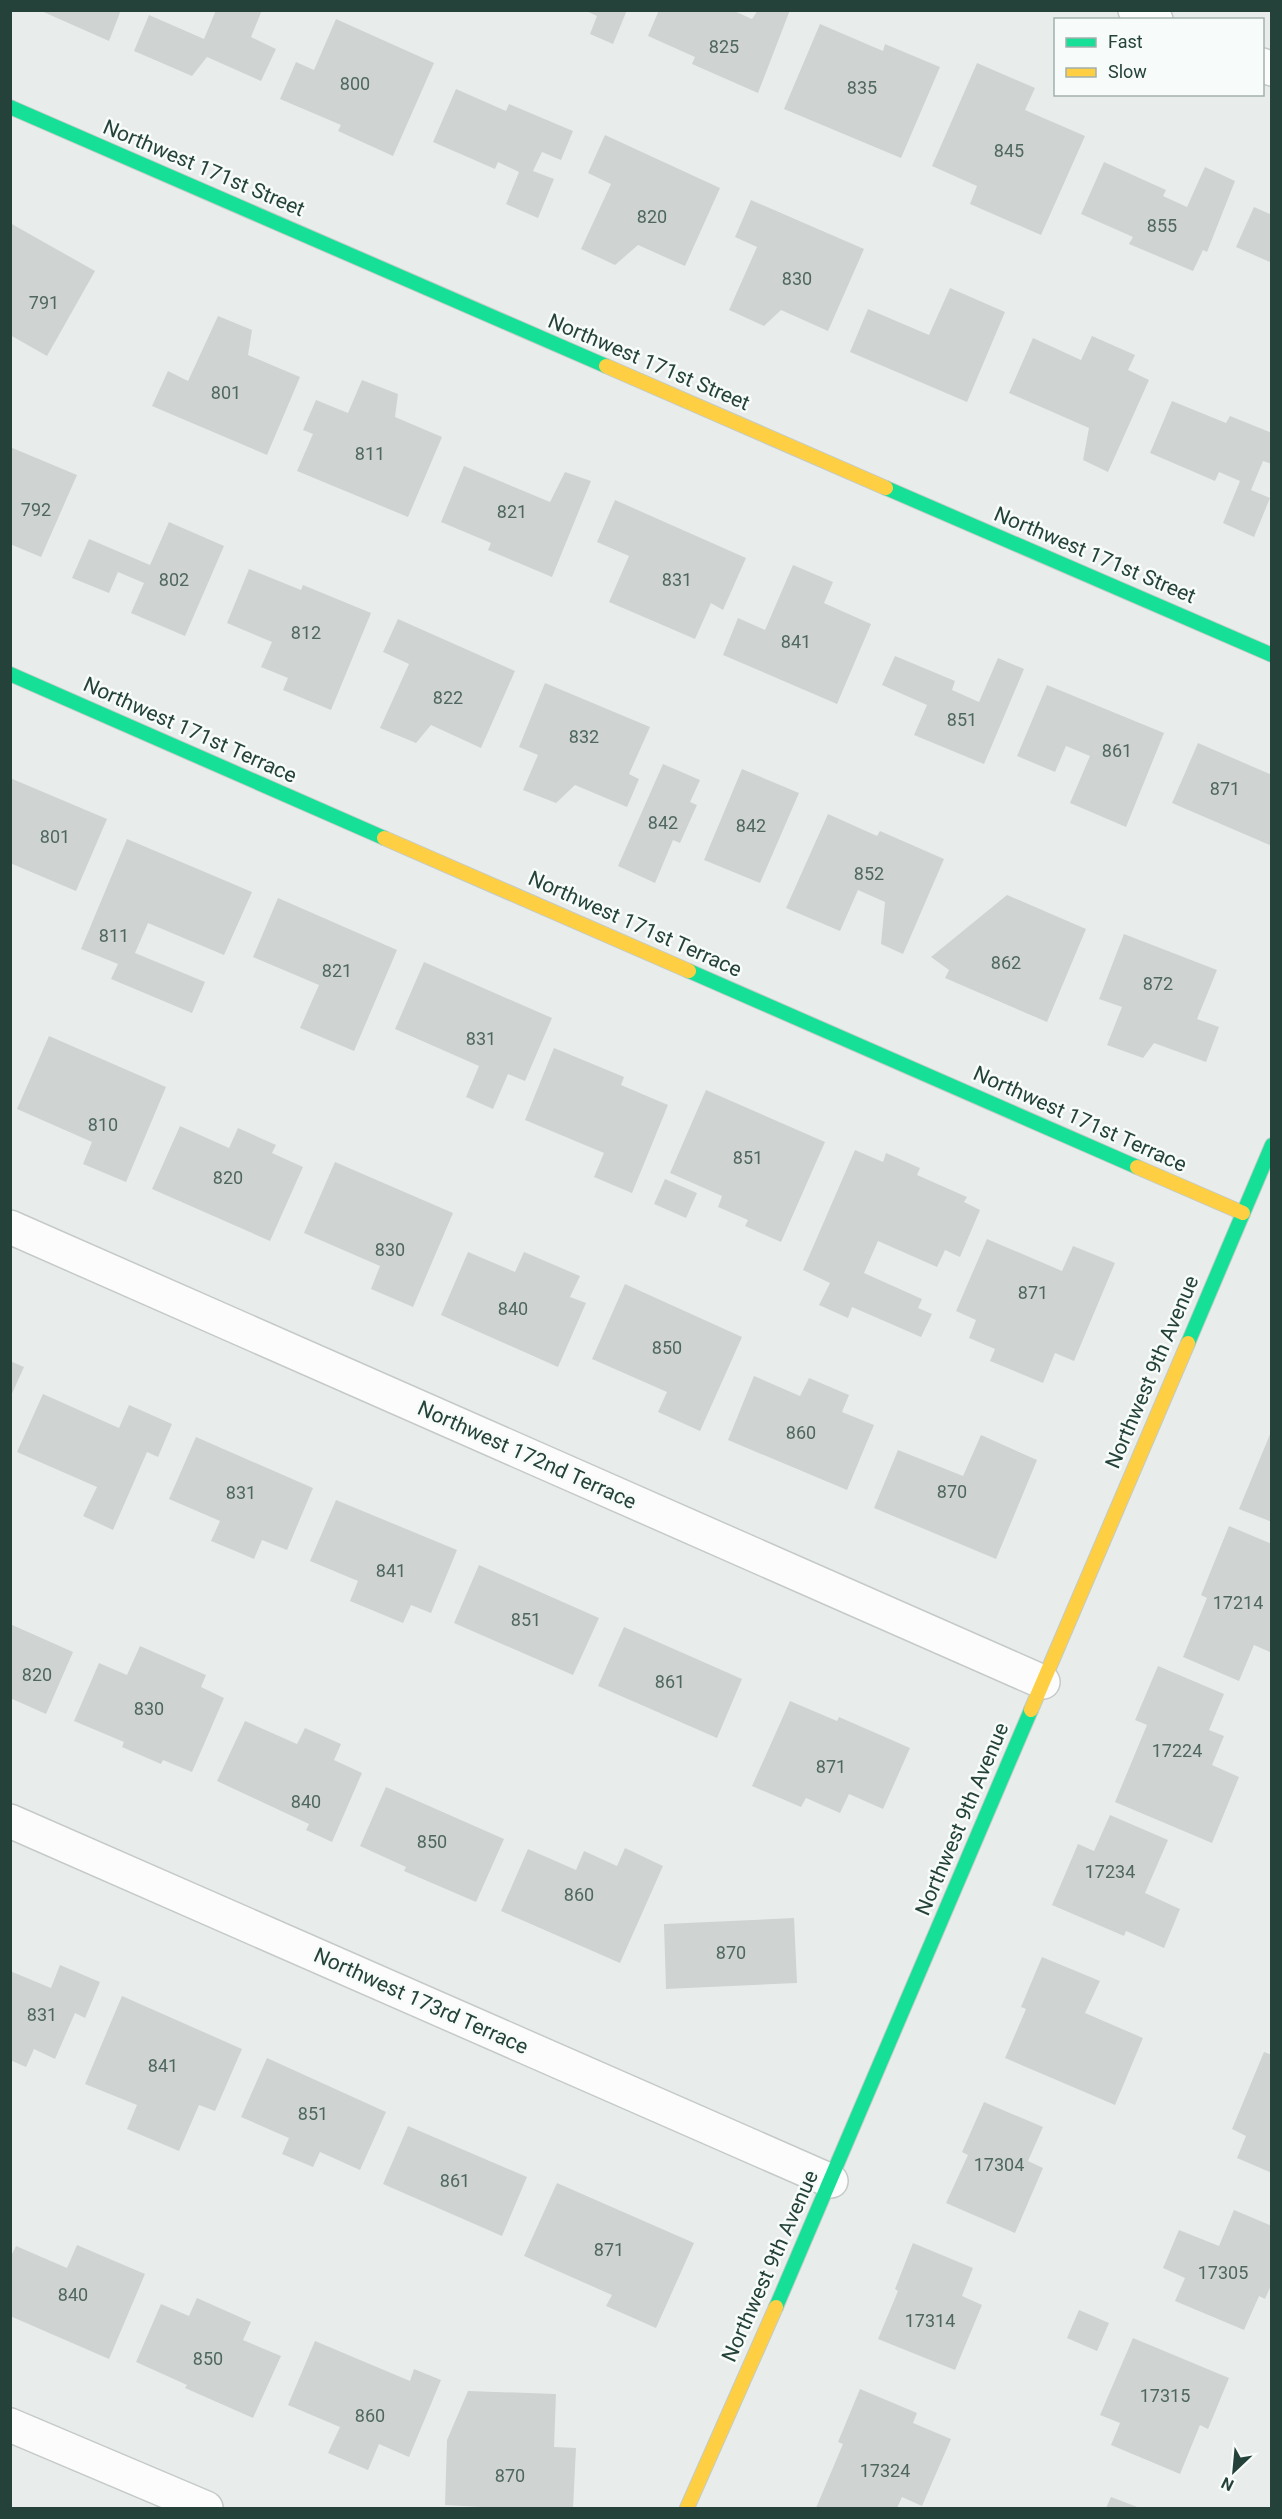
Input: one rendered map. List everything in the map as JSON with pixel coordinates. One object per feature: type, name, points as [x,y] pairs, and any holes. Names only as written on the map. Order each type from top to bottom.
[{"type":"street","points":[[1136,10],[1152,18]]},
{"type":"street","name":"Northwest 171st Street","points":[[10,107],[1272,655]]},
{"type":"street","name":"Northwest 171st Terrace","points":[[10,674],[1243,1213]]},
{"type":"street","name":"Northwest 9th Avenue","points":[[687,2508],[831,2181],[1272,1145]]},
{"type":"street","name":"Northwest 172nd Terrace","points":[[10,1227],[1043,1682]]},
{"type":"street","name":"Northwest 173rd Terrace","points":[[10,1821],[831,2181]]},
{"type":"street","points":[[10,2425],[206,2508]]},
{"type":"building","points":[[39,10],[121,10],[109,41]]},
{"type":"building","points":[[216,10],[262,10],[251,37],[276,49],[261,81],[207,57],[192,76],[134,51],[149,15],[204,39]]},
{"type":"building","points":[[584,10],[627,10],[613,44],[590,34],[597,16]]},
{"type":"building","points":[[659,10],[732,10],[752,19],[758,10],[790,10],[758,93],[692,64],[695,57],[648,36]]},
{"type":"building","points":[[336,19],[434,63],[393,156],[338,131],[341,125],[280,99],[296,62],[314,70]]},
{"type":"building","points":[[820,24],[883,51],[885,44],[940,67],[901,158],[784,109]]},
{"type":"building","points":[[977,63],[1035,88],[1025,110],[1085,136],[1041,235],[970,204],[977,186],[932,166]]},
{"type":"building","points":[[456,89],[506,111],[509,104],[573,131],[561,160],[542,152],[533,171],[554,179],[538,218],[506,204],[519,172],[498,162],[495,169],[433,142]]},
{"type":"building","points":[[605,135],[720,188],[685,266],[638,245],[615,265],[581,249],[611,184],[588,173]]},
{"type":"building","points":[[1104,162],[1166,190],[1163,196],[1187,207],[1205,167],[1235,181],[1207,252],[1203,250],[1193,271],[1129,244],[1133,237],[1081,214]]},
{"type":"building","points":[[751,200],[864,249],[828,331],[781,310],[764,326],[729,310],[757,247],[735,237]]},
{"type":"building","points":[[1254,207],[1272,215],[1272,263],[1236,247]]},
{"type":"building","points":[[10,223],[95,271],[47,356],[10,335]]},
{"type":"building","points":[[950,288],[1005,312],[967,402],[850,352],[868,309],[929,335]]},
{"type":"building","points":[[218,316],[252,330],[248,355],[300,377],[267,455],[152,406],[168,371],[188,381]]},
{"type":"building","points":[[1092,336],[1135,355],[1128,370],[1149,380],[1108,472],[1083,460],[1089,428],[1009,393],[1033,338],[1081,360]]},
{"type":"building","points":[[362,380],[398,394],[395,417],[442,437],[408,517],[297,471],[313,434],[303,430],[316,400],[348,413]]},
{"type":"building","points":[[1172,401],[1226,423],[1230,416],[1272,433],[1272,464],[1263,461],[1251,490],[1270,498],[1254,537],[1223,523],[1240,481],[1219,472],[1215,481],[1150,453]]},
{"type":"building","points":[[10,447],[77,475],[41,557],[10,544]]},
{"type":"building","points":[[464,466],[550,502],[565,472],[591,481],[552,577],[488,550],[491,543],[441,522]]},
{"type":"building","points":[[615,500],[746,558],[723,610],[711,603],[695,639],[609,602],[629,556],[597,542]]},
{"type":"building","points":[[169,522],[224,546],[185,636],[131,613],[144,583],[118,572],[109,593],[72,578],[89,539],[150,565]]},
{"type":"building","points":[[793,565],[833,582],[824,603],[871,624],[837,704],[723,655],[738,618],[765,630]]},
{"type":"building","points":[[249,569],[301,590],[303,585],[371,613],[331,710],[283,690],[288,678],[261,667],[272,642],[227,623]]},
{"type":"building","points":[[398,619],[515,671],[481,748],[431,725],[416,743],[380,728],[409,664],[383,652]]},
{"type":"building","points":[[895,656],[955,681],[952,690],[979,702],[998,658],[1024,669],[984,764],[914,735],[927,705],[882,685]]},
{"type":"building","points":[[545,683],[650,727],[629,774],[639,779],[627,807],[575,785],[556,803],[523,790],[538,755],[519,747]]},
{"type":"building","points":[[1047,685],[1164,733],[1126,827],[1070,803],[1090,756],[1066,746],[1055,772],[1017,756]]},
{"type":"building","points":[[1198,743],[1272,775],[1272,846],[1172,803]]},
{"type":"building","points":[[663,764],[700,780],[690,802],[697,805],[680,843],[673,840],[655,883],[618,866]]},
{"type":"building","points":[[742,769],[799,793],[760,883],[704,860]]},
{"type":"building","points":[[10,778],[107,819],[76,891],[10,863]]},
{"type":"building","points":[[828,814],[877,836],[880,831],[944,859],[903,954],[881,944],[885,902],[858,890],[840,931],[786,908]]},
{"type":"building","points":[[127,839],[252,892],[224,955],[148,923],[135,953],[205,982],[192,1013],[111,979],[118,964],[81,949]]},
{"type":"building","points":[[1007,895],[1086,929],[1047,1022],[945,978],[949,970],[931,957]]},
{"type":"building","points":[[278,898],[397,950],[354,1051],[300,1028],[319,985],[253,957]]},
{"type":"building","points":[[1124,934],[1217,970],[1197,1019],[1219,1027],[1206,1062],[1154,1043],[1143,1058],[1107,1045],[1122,1007],[1099,999]]},
{"type":"building","points":[[424,962],[552,1018],[525,1081],[508,1074],[493,1109],[466,1097],[479,1066],[395,1029]]},
{"type":"building","points":[[49,1036],[166,1087],[126,1182],[83,1164],[92,1142],[17,1109]]},
{"type":"building","points":[[554,1048],[624,1077],[621,1085],[668,1105],[632,1193],[594,1177],[604,1153],[525,1120]]},
{"type":"building","points":[[706,1090],[825,1142],[781,1242],[745,1226],[748,1220],[718,1207],[722,1196],[670,1173]]},
{"type":"building","points":[[180,1126],[229,1148],[238,1128],[276,1145],[272,1153],[303,1167],[270,1241],[152,1189]]},
{"type":"building","points":[[855,1150],[883,1162],[886,1153],[920,1168],[917,1175],[967,1197],[964,1202],[980,1210],[960,1257],[945,1250],[937,1267],[878,1241],[864,1273],[922,1299],[918,1308],[932,1314],[921,1337],[852,1307],[848,1318],[819,1305],[830,1283],[803,1270]]},
{"type":"building","points":[[335,1162],[453,1213],[413,1307],[371,1289],[380,1266],[304,1233]]},
{"type":"building","points":[[665,1179],[697,1193],[686,1218],[654,1204]]},
{"type":"building","points":[[987,1239],[1062,1271],[1073,1246],[1115,1263],[1074,1361],[1055,1353],[1043,1383],[990,1361],[995,1349],[969,1338],[976,1320],[956,1311]]},
{"type":"building","points":[[468,1252],[515,1272],[524,1252],[580,1276],[570,1297],[586,1303],[558,1367],[441,1315]]},
{"type":"building","points":[[625,1284],[742,1337],[700,1431],[658,1412],[667,1392],[592,1359]]},
{"type":"building","points":[[10,1361],[24,1367],[10,1398]]},
{"type":"building","points":[[754,1376],[800,1396],[809,1378],[849,1395],[842,1412],[874,1425],[847,1490],[728,1440]]},
{"type":"building","points":[[43,1394],[119,1428],[129,1405],[172,1424],[158,1457],[147,1452],[113,1530],[83,1516],[97,1487],[17,1452]]},
{"type":"building","points":[[1272,1432],[1272,1522],[1239,1509]]},
{"type":"building","points":[[981,1435],[1037,1460],[996,1559],[874,1508],[898,1450],[963,1476]]},
{"type":"building","points":[[196,1437],[313,1488],[287,1550],[262,1540],[254,1559],[211,1541],[220,1521],[169,1499]]},
{"type":"building","points":[[336,1500],[457,1550],[431,1613],[411,1605],[403,1623],[350,1601],[358,1581],[310,1561]]},
{"type":"building","points":[[1229,1526],[1272,1544],[1272,1650],[1270,1652],[1254,1645],[1239,1681],[1183,1657],[1207,1598],[1201,1595]]},
{"type":"building","points":[[479,1565],[599,1618],[573,1675],[454,1623]]},
{"type":"building","points":[[10,1624],[73,1652],[46,1714],[10,1698]]},
{"type":"building","points":[[624,1627],[742,1679],[717,1738],[598,1686]]},
{"type":"building","points":[[140,1646],[206,1675],[201,1687],[224,1698],[192,1772],[163,1760],[161,1764],[122,1747],[124,1742],[74,1721],[99,1663],[127,1675]]},
{"type":"building","points":[[1158,1666],[1224,1694],[1209,1730],[1224,1736],[1212,1765],[1239,1777],[1212,1843],[1115,1802],[1147,1725],[1135,1720]]},
{"type":"building","points":[[790,1701],[837,1721],[839,1717],[910,1748],[883,1809],[849,1794],[840,1813],[806,1798],[801,1807],[752,1786]]},
{"type":"building","points":[[245,1721],[297,1744],[305,1728],[341,1744],[334,1760],[362,1773],[332,1842],[306,1830],[309,1824],[217,1781]]},
{"type":"building","points":[[386,1787],[504,1839],[476,1902],[404,1871],[406,1867],[360,1846]]},
{"type":"building","points":[[1110,1815],[1168,1840],[1145,1893],[1180,1909],[1164,1948],[1126,1931],[1124,1936],[1052,1905],[1078,1844],[1094,1851]]},
{"type":"building","points":[[625,1848],[663,1866],[620,1963],[501,1911],[528,1849],[576,1870],[584,1851],[617,1866]]},
{"type":"building","points":[[794,1918],[797,1983],[666,1989],[664,1924]]},
{"type":"building","points":[[1042,1957],[1100,1981],[1085,2013],[1143,2038],[1115,2105],[1005,2058],[1026,2009],[1021,2007]]},
{"type":"building","points":[[60,1965],[100,1982],[85,2018],[75,2013],[55,2059],[34,2049],[26,2067],[10,2060],[10,1971],[51,1988]]},
{"type":"building","points":[[122,1996],[242,2049],[215,2111],[199,2105],[179,2151],[127,2129],[137,2105],[85,2084]]},
{"type":"building","points":[[1264,2052],[1272,2055],[1272,2173],[1237,2158],[1246,2136],[1232,2129]]},
{"type":"building","points":[[267,2058],[386,2112],[360,2170],[320,2152],[313,2167],[282,2154],[289,2138],[241,2117]]},
{"type":"building","points":[[984,2102],[1043,2127],[1028,2161],[1043,2168],[1015,2233],[946,2203],[968,2155],[962,2152]]},
{"type":"building","points":[[408,2126],[527,2177],[502,2236],[383,2184]]},
{"type":"building","points":[[557,2183],[694,2243],[656,2328],[606,2306],[612,2295],[524,2256]]},
{"type":"building","points":[[1234,2210],[1272,2226],[1272,2283],[1265,2299],[1259,2296],[1244,2330],[1175,2301],[1185,2278],[1163,2268],[1179,2230],[1219,2246]]},
{"type":"building","points":[[913,2243],[973,2268],[962,2296],[982,2305],[955,2370],[878,2339],[898,2291],[895,2289]]},
{"type":"building","points":[[77,2245],[145,2274],[109,2359],[10,2316],[10,2258],[16,2246],[67,2268]]},
{"type":"building","points":[[197,2298],[251,2322],[243,2340],[281,2356],[253,2418],[185,2388],[187,2385],[136,2362],[161,2304],[189,2316]]},
{"type":"building","points":[[1079,2310],[1109,2323],[1097,2351],[1067,2338]]},
{"type":"building","points":[[1133,2338],[1229,2378],[1208,2429],[1200,2425],[1180,2474],[1111,2445],[1120,2423],[1100,2415]]},
{"type":"building","points":[[315,2341],[410,2381],[414,2369],[441,2380],[409,2457],[379,2444],[368,2470],[328,2453],[340,2427],[288,2405]]},
{"type":"building","points":[[860,2389],[917,2413],[913,2423],[951,2439],[922,2506],[902,2497],[897,2508],[816,2508],[843,2444],[838,2442]]},
{"type":"building","points":[[468,2391],[556,2394],[554,2447],[576,2448],[573,2508],[445,2505],[447,2440]]},
{"type":"building","points":[[1111,2497],[1140,2508],[1106,2508]]},
{"type":"traffic: fast","points":[[10,107],[606,366]]},
{"type":"traffic: fast","points":[[886,488],[1272,655]]},
{"type":"traffic: fast","points":[[10,674],[384,838]]},
{"type":"traffic: fast","points":[[689,971],[1137,1167]]},
{"type":"traffic: fast","points":[[1188,1343],[1272,1145]]},
{"type":"traffic: fast","points":[[776,2307],[1031,1710]]},
{"type":"traffic: slow","points":[[606,366],[886,488]]},
{"type":"traffic: slow","points":[[384,838],[689,971]]},
{"type":"traffic: slow","points":[[1137,1167],[1243,1213]]},
{"type":"traffic: slow","points":[[1031,1710],[1188,1343]]},
{"type":"traffic: slow","points":[[687,2508],[776,2307]]}]
